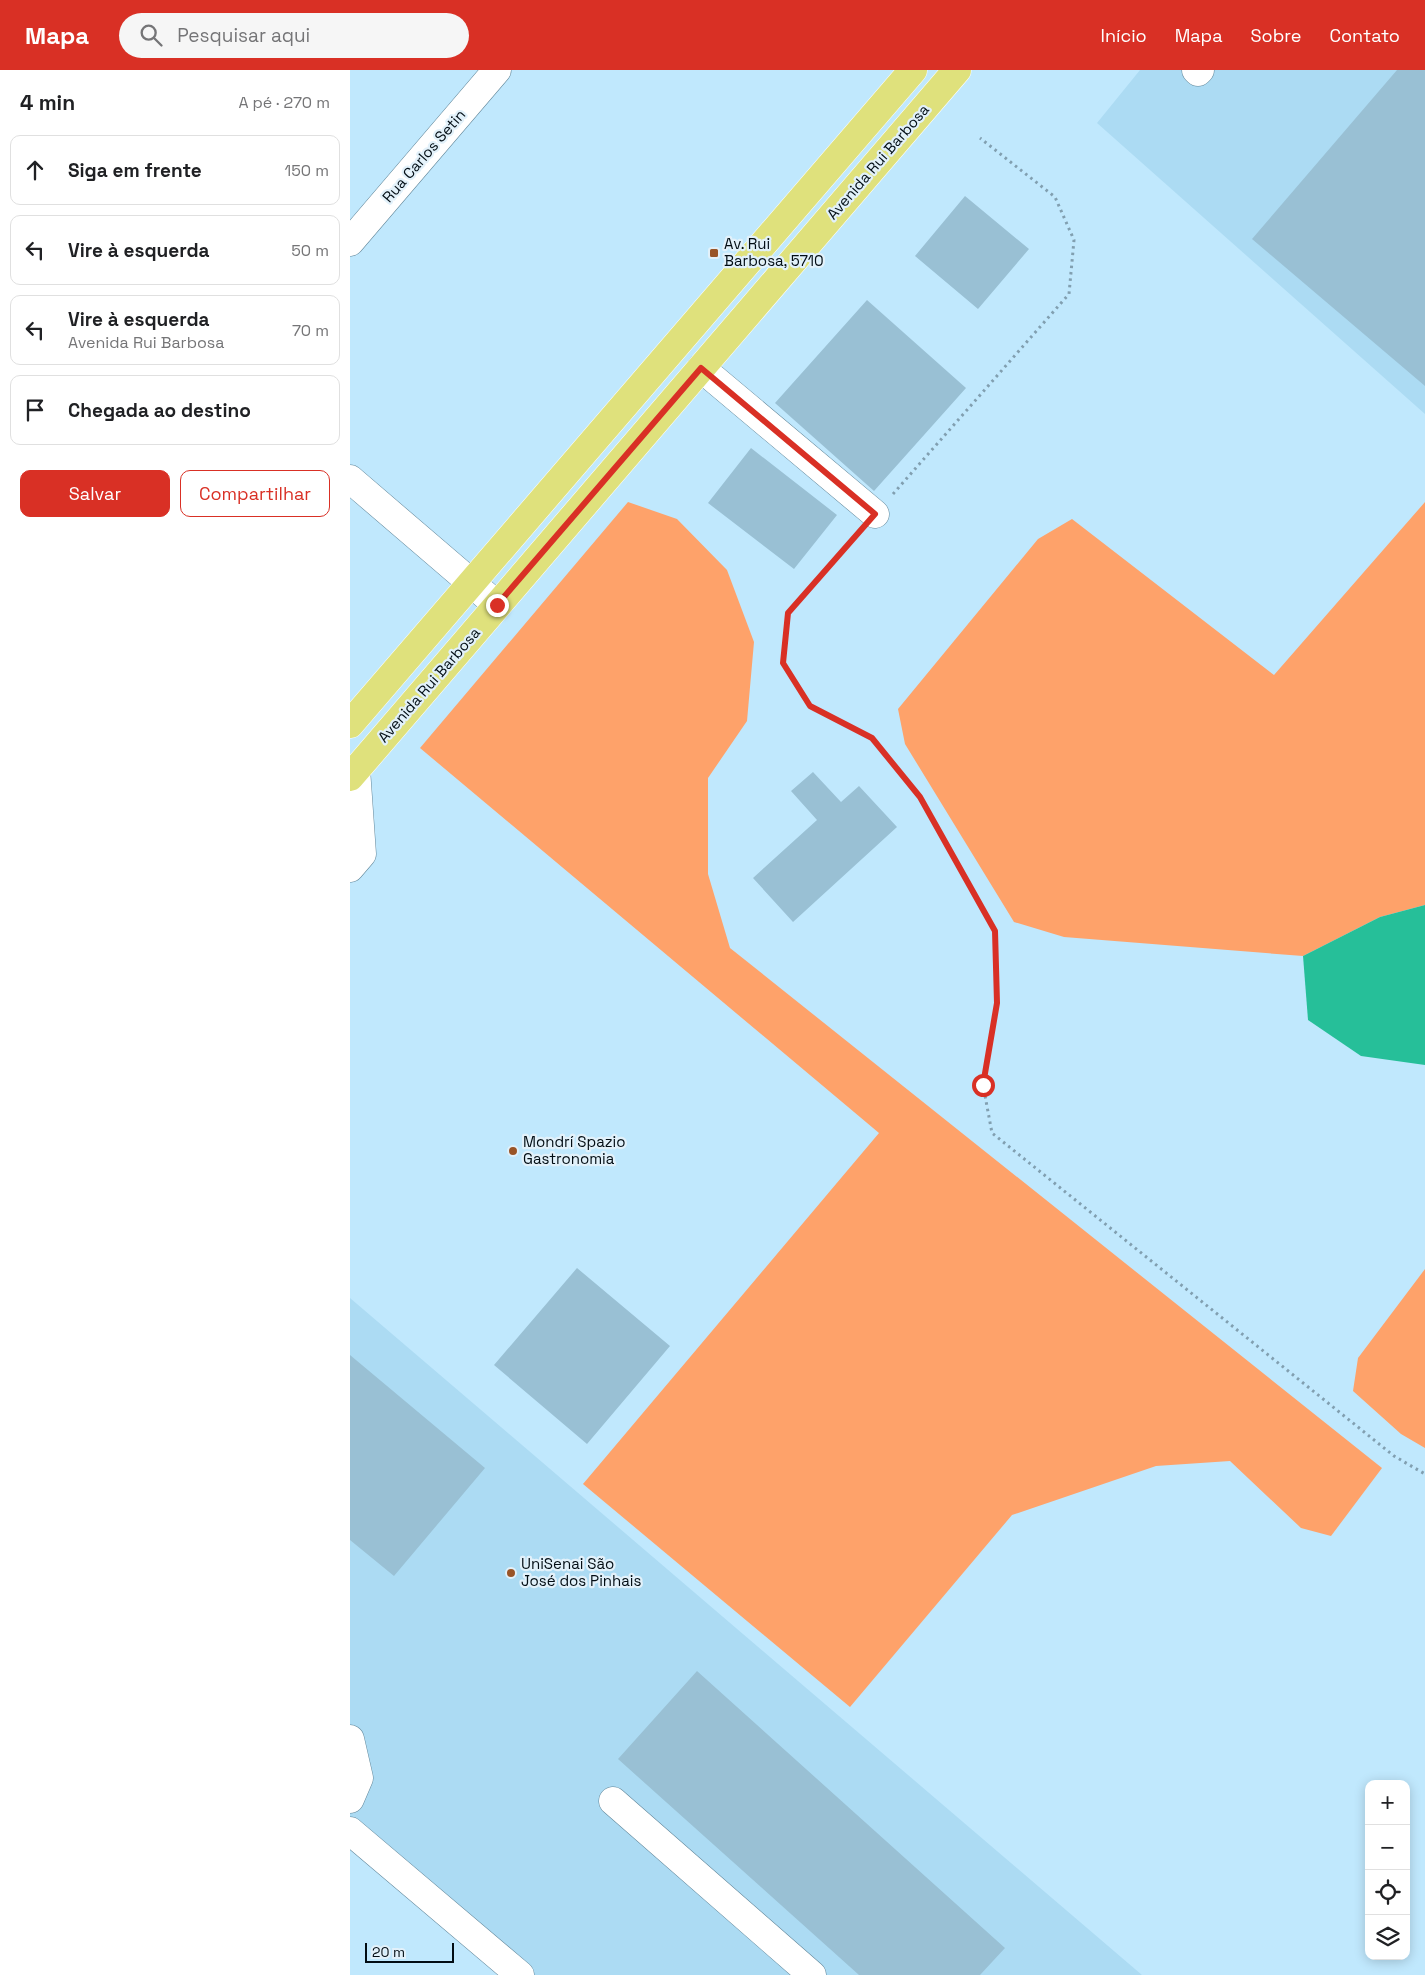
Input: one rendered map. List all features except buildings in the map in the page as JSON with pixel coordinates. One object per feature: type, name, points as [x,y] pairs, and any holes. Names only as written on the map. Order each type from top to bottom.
[{"type":"main road","points":[[350,724],[913,70]]},
{"type":"main road","name":"Avenida Rui Barbosa","points":[[353,773],[956,70]]},
{"type":"street","name":"Rua Carlos Setin","points":[[350,242],[497,70]]},
{"type":"street","points":[[1196,70],[1198,72],[1200,70]]},
{"type":"street","points":[[701,368],[875,514]]},
{"type":"street","points":[[350,479],[497,605]]},
{"type":"street","points":[[350,868],[362,854],[353,773]]},
{"type":"street","points":[[350,1739],[359,1778],[350,1799]]},
{"type":"street","points":[[613,1801],[812,1975]]},
{"type":"street","points":[[350,1831],[520,1975]]},
{"type":"path","points":[[980,138],[1055,196],[1074,240],[1069,294],[788,613],[783,663],[810,706],[872,738],[920,797],[995,931],[997,1003],[983,1085],[992,1133],[1394,1456],[1425,1474]]},
{"type":"shaded area","points":[[1140,70],[1425,70],[1425,414],[1097,123]]},
{"type":"shaded area","points":[[628,502],[677,519],[727,570],[754,642],[747,721],[708,778],[708,874],[730,948],[1382,1468],[1331,1536],[1301,1528],[1230,1461],[1156,1466],[1012,1515],[850,1707],[583,1484],[879,1133],[420,748]]},
{"type":"shaded area","points":[[1425,502],[1425,905],[1380,917],[1303,956],[1064,937],[1014,922],[905,744],[898,709],[1038,539],[1072,519],[1274,675]]},
{"type":"shaded area","points":[[1425,905],[1425,1065],[1361,1056],[1308,1020],[1303,956],[1380,917]]},
{"type":"shaded area","points":[[1425,1269],[1425,1448],[1401,1434],[1353,1391],[1358,1358]]},
{"type":"shaded area","name":"UniSenai São José dos Pinhais","points":[[350,1298],[1142,1975],[499,1975],[350,1848]]},
{"type":"place","name":"Av. Rui Barbosa, 5710","points":[[714,253]]},
{"type":"place","name":"Mondrí Spazio Gastronomia","points":[[513,1151]]},
{"type":"place","name":"UniSenai São José dos Pinhais","points":[[511,1573]]},
{"type":"route","points":[[497,605],[701,368],[875,514],[788,613],[783,663],[810,706],[872,738],[920,797],[995,931],[997,1003],[983,1085]]}]
